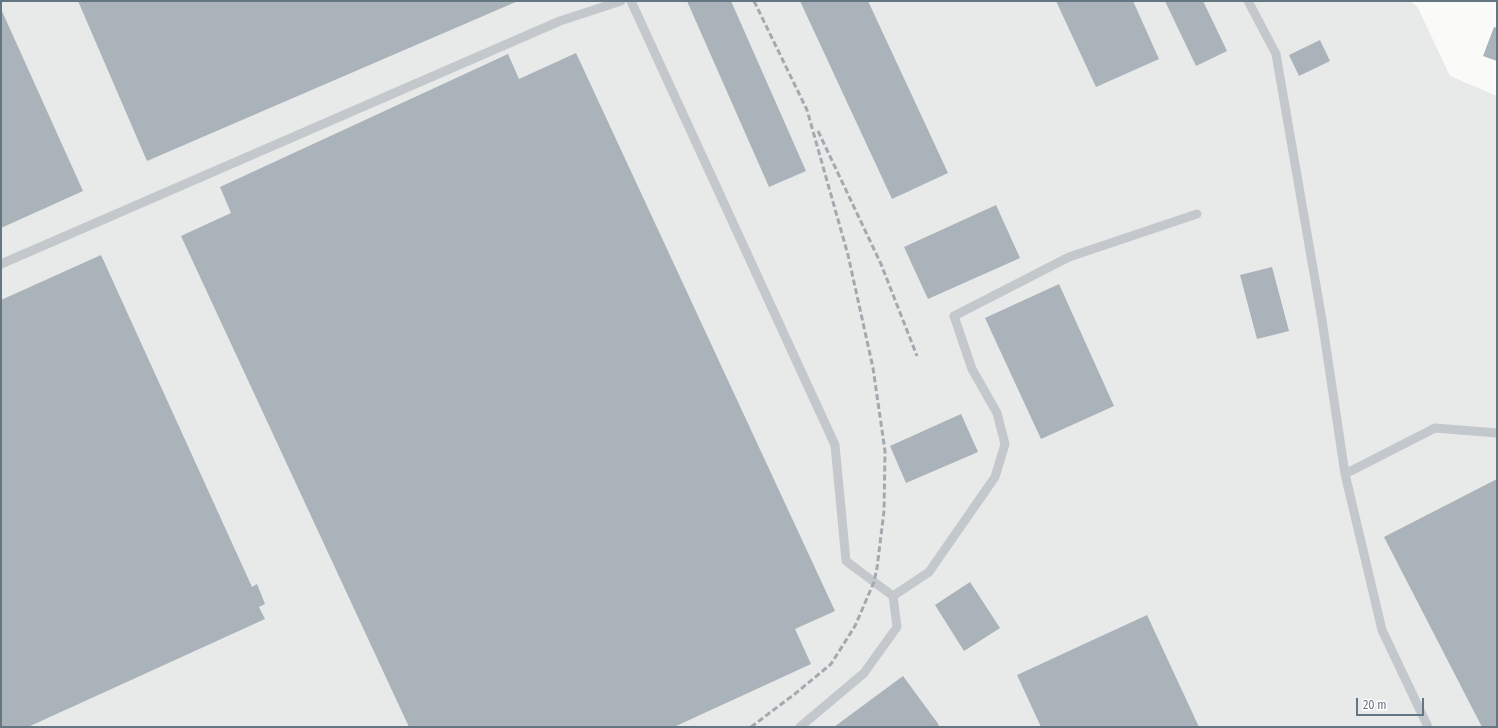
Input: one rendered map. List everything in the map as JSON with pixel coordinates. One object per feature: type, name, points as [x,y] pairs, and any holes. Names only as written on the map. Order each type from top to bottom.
[{"type":"lane","points":[[1,264],[560,21],[622,1]]},
{"type":"lane","points":[[631,1],[836,445],[846,561],[893,596],[897,627],[864,673],[800,727]]},
{"type":"lane","points":[[1248,1],[1276,54],[1322,320],[1345,474],[1382,630],[1428,727]]},
{"type":"lane","points":[[893,596],[929,572],[995,477],[1005,444],[997,413],[972,369],[954,316],[1069,257],[1197,214]]},
{"type":"lane","points":[[1345,474],[1435,428],[1497,433]]},
{"type":"shaded area","points":[[1,1],[1409,1],[1417,6],[1450,76],[1497,96],[1497,727],[1,727]]},
{"type":"building","points":[[78,1],[518,1],[147,161]]},
{"type":"building","points":[[687,1],[731,1],[806,171],[769,187]]},
{"type":"building","points":[[800,1],[868,1],[948,173],[892,199]]},
{"type":"building","points":[[1056,1],[1133,1],[1159,59],[1096,87]]},
{"type":"building","points":[[1165,1],[1203,1],[1227,51],[1196,66]]},
{"type":"building","points":[[1,9],[83,191],[1,228]]},
{"type":"building","points":[[1494,27],[1497,28],[1497,61],[1483,56]]},
{"type":"building","points":[[1320,40],[1330,61],[1299,76],[1289,55]]},
{"type":"building","points":[[576,53],[835,611],[795,629],[811,664],[674,727],[409,727],[181,236],[231,213],[220,187],[508,54],[519,79]]},
{"type":"building","points":[[996,205],[1020,258],[928,299],[904,247]]},
{"type":"building","points":[[101,255],[252,587],[257,584],[265,604],[259,607],[265,619],[28,727],[1,727],[1,300]]},
{"type":"building","points":[[1272,267],[1289,331],[1257,339],[1240,275]]},
{"type":"building","points":[[1059,284],[1114,406],[1041,439],[985,318]]},
{"type":"building","points":[[961,414],[978,452],[906,483],[890,446]]},
{"type":"building","points":[[1497,479],[1497,727],[1482,727],[1384,537]]},
{"type":"building","points":[[970,582],[1000,628],[964,651],[935,605]]},
{"type":"building","points":[[1147,615],[1199,727],[1041,727],[1017,675]]},
{"type":"building","points":[[903,676],[939,725],[937,727],[834,727]]},
{"type":"railway","points":[[751,727],[831,664],[855,626],[874,582],[877,568],[884,511],[885,451],[873,368],[848,255],[807,110],[754,1]]},
{"type":"railway","points":[[818,131],[881,264],[917,356]]}]
